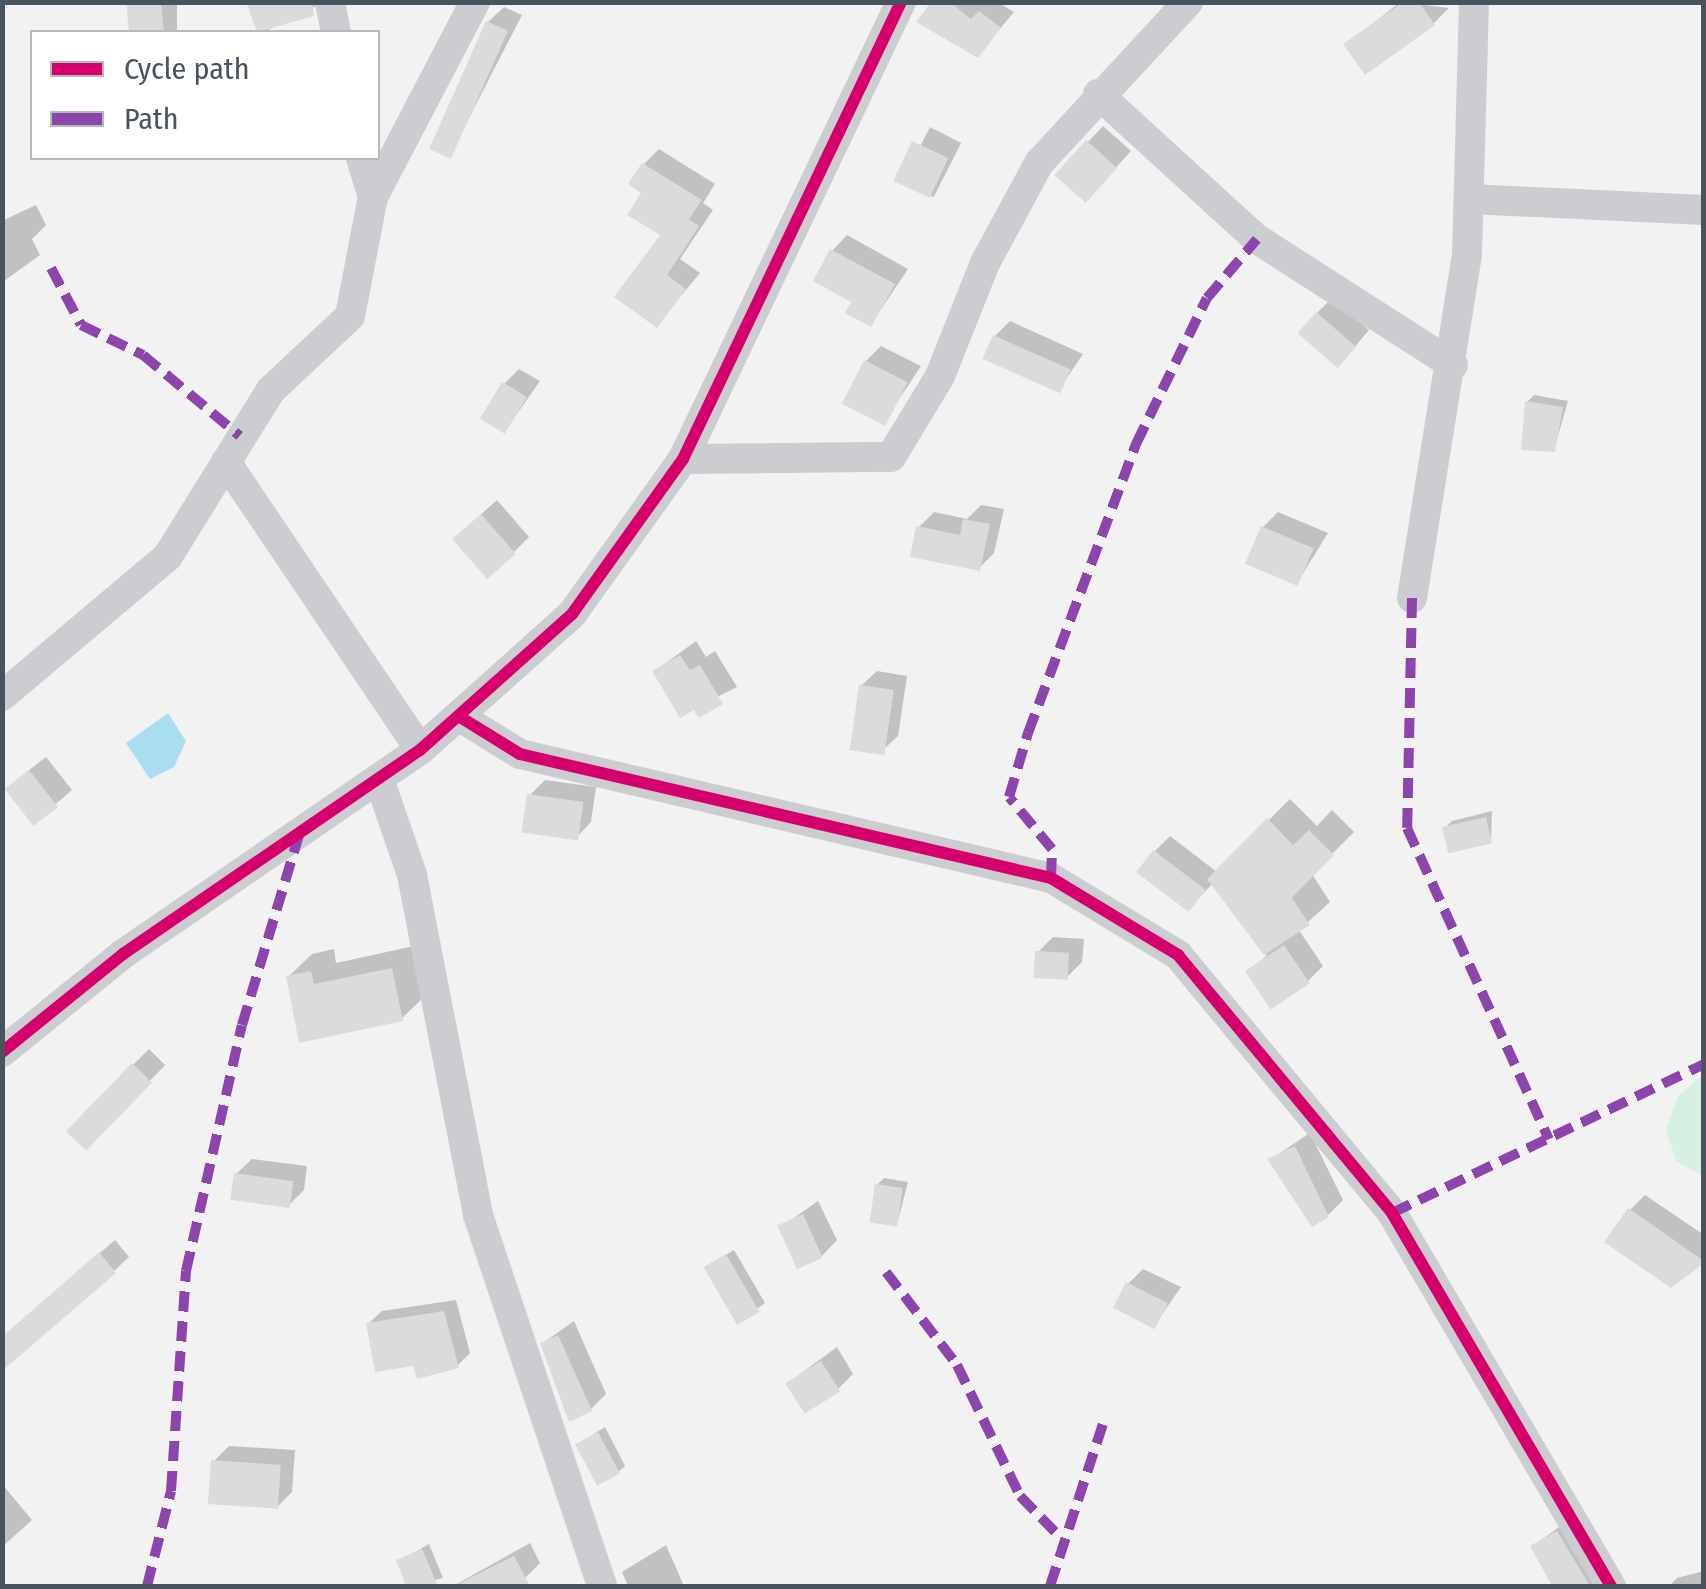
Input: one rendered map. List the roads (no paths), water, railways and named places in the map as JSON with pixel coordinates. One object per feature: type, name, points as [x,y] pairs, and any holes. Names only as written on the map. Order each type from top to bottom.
[{"type":"street","points":[[330,2],[336,30]]},
{"type":"street","points":[[2,696],[168,556],[271,390],[350,316],[373,197],[474,2]]},
{"type":"street","points":[[2,1052],[123,954],[420,750],[572,614],[683,459],[901,2]]},
{"type":"street","points":[[683,459],[890,457],[940,376],[985,263],[1039,163],[1098,94],[1188,2]]},
{"type":"street","points":[[1412,598],[1453,365],[1468,200],[1474,2]]},
{"type":"street","points":[[1098,94],[1256,239],[1453,365]]},
{"type":"street","points":[[362,160],[373,197]]},
{"type":"street","points":[[1468,200],[1704,210]]},
{"type":"street","points":[[226,462],[420,750]]},
{"type":"street","points":[[460,716],[520,754],[1051,878],[1178,954],[1392,1213],[1611,1586]]},
{"type":"street","points":[[379,779],[412,875],[488,1250],[602,1586]]},
{"type":"water","points":[[168,713],[186,741],[174,767],[150,779],[126,743]]}]
